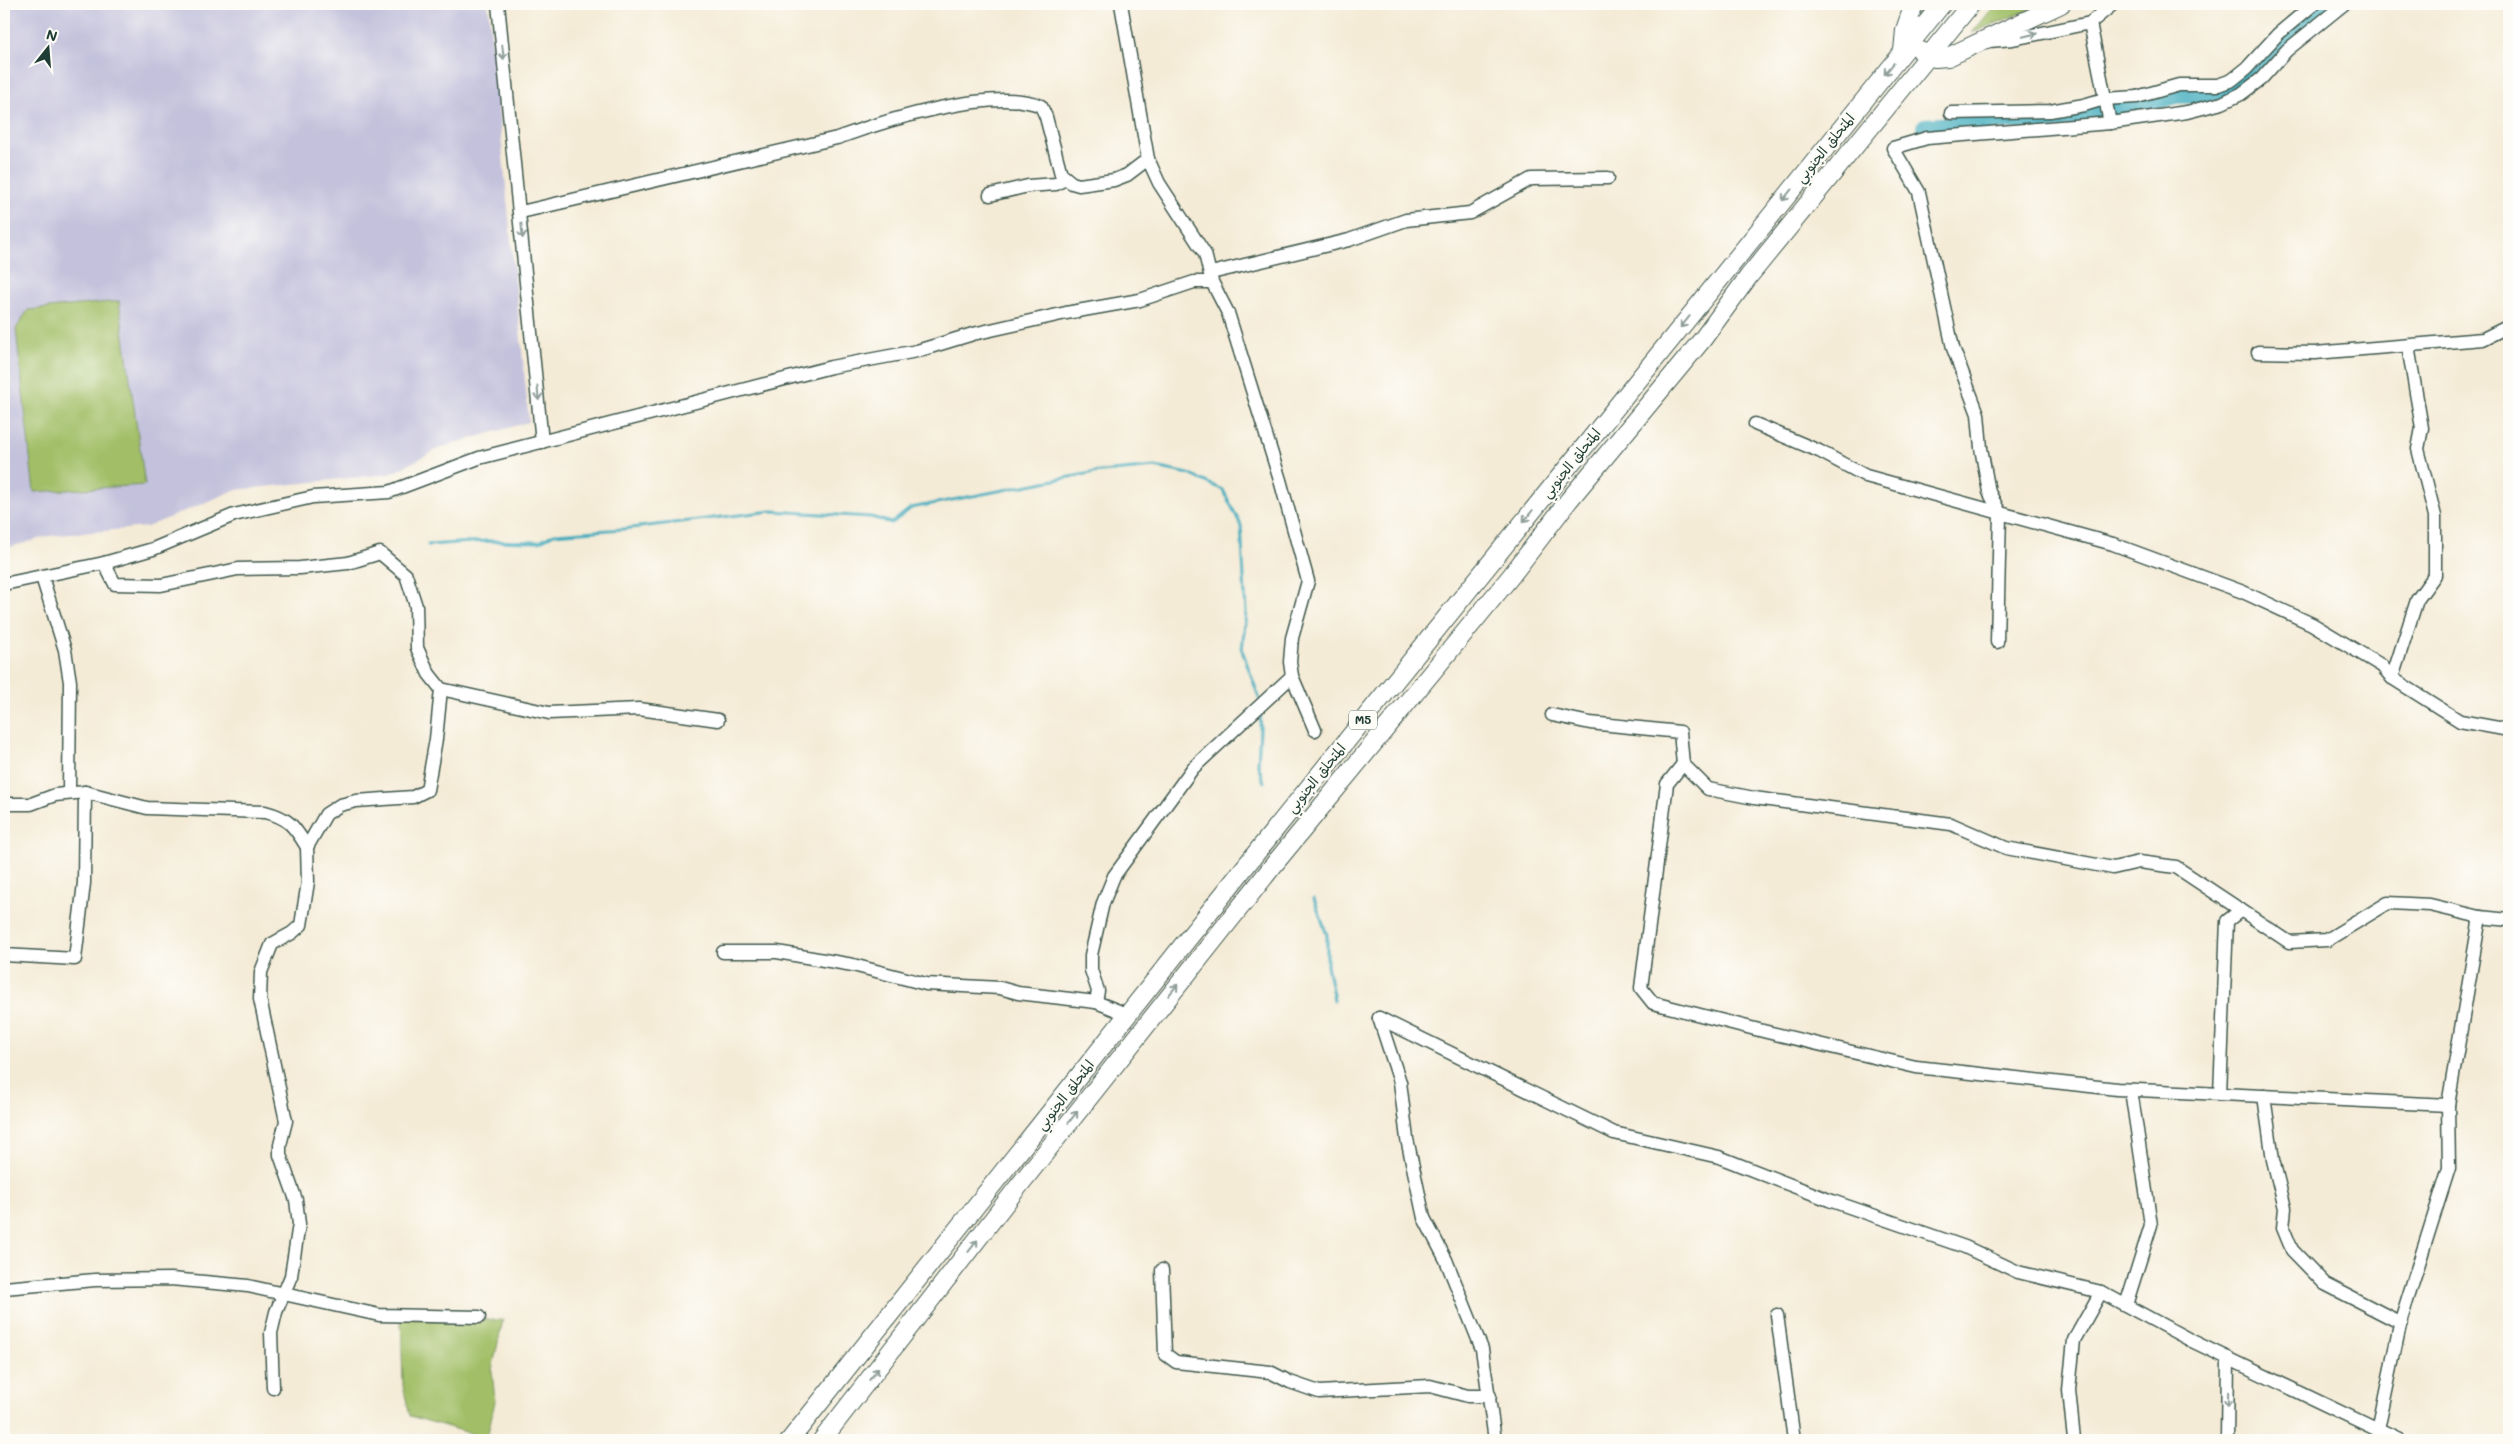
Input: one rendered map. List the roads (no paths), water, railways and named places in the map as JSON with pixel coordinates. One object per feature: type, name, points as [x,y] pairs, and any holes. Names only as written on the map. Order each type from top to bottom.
[{"type":"highway","points":[[1914,4],[1906,30],[1907,47],[1928,56],[1941,58],[1948,57],[2061,4]]},
{"type":"highway","name":"المتحلق الجنوبي","points":[[790,1440],[1260,848],[1942,4]]},
{"type":"highway","name":"المتحلق الجنوبي","points":[[822,1440],[1020,1184],[1282,854],[1504,584],[1569,500],[1702,340],[1749,276],[1971,4]]},
{"type":"highway","points":[[835,1440],[851,1404]]},
{"type":"street","points":[[498,4],[521,212],[542,442]]},
{"type":"street","points":[[1121,4],[1148,159],[1159,183],[1205,254],[1211,278],[1228,313],[1261,415],[1308,581],[1290,651],[1292,676],[1315,730]]},
{"type":"street","points":[[1982,40],[2013,39],[2090,23],[2113,4]]},
{"type":"street","points":[[1951,113],[2050,111],[2084,105],[2104,99],[2136,97],[2179,85],[2218,84],[2232,80],[2248,68],[2278,34],[2314,4]]},
{"type":"street","points":[[1997,642],[2000,513],[1989,492],[1981,448],[1978,414],[1952,348],[1919,192],[1893,148],[1927,138],[2110,123],[2187,112],[2222,104],[2241,94],[2261,79],[2287,50],[2344,4]]},
{"type":"street","points":[[2090,23],[2110,123]]},
{"type":"street","points":[[521,212],[837,138],[916,113],[968,103],[992,101],[1027,102],[1041,106],[1046,117],[1061,174],[1065,179],[1078,185],[1114,180],[1126,175],[1148,159]]},
{"type":"street","points":[[4,584],[104,563],[153,549],[234,515],[313,497],[389,492],[479,458],[830,367],[917,351],[974,334],[1066,313],[1140,300],[1194,282],[1349,240],[1406,220],[1470,213],[1531,179],[1608,178]]},
{"type":"street","points":[[990,195],[1028,186],[1056,184],[1065,179]]},
{"type":"street","points":[[2258,352],[2315,353],[2482,339],[2509,326]]},
{"type":"street","points":[[2392,678],[2417,600],[2435,575],[2435,516],[2418,449],[2422,428],[2408,346]]},
{"type":"street","points":[[1755,424],[1819,451],[1866,476],[2113,544],[2243,592],[2312,624],[2382,666],[2392,678],[2460,721],[2509,730]]},
{"type":"street","points":[[104,563],[115,584],[161,585],[238,569],[300,568],[348,563],[380,553],[406,575],[416,606],[417,648],[429,674],[441,689],[549,713],[639,709],[718,720]]},
{"type":"street","points":[[42,577],[65,650],[69,674],[69,792]]},
{"type":"street","points":[[1096,1002],[1098,991],[1091,970],[1091,955],[1103,903],[1114,876],[1193,768],[1292,676]]},
{"type":"street","points":[[273,1388],[271,1333],[291,1276],[299,1216],[296,1200],[280,1155],[280,1145],[286,1121],[260,999],[262,972],[269,948],[275,941],[292,933],[301,925],[308,882],[307,846],[326,814],[340,805],[356,801],[413,797],[427,790],[436,739],[441,689]]},
{"type":"street","points":[[1552,715],[1590,722],[1680,732],[1683,764],[1708,789],[1754,798],[1951,824],[2006,848],[2114,868],[2139,862],[2176,867],[2289,942],[2327,940],[2388,903],[2430,904],[2480,917],[2509,920]]},
{"type":"street","points":[[1683,764],[1667,784],[1641,988],[1653,1002],[1767,1032],[1916,1066],[2131,1090],[2448,1105]]},
{"type":"street","points":[[4,804],[31,804],[69,792],[85,792],[147,808],[265,812],[280,816],[291,823],[307,846]]},
{"type":"street","points":[[4,955],[75,959],[84,884],[85,792]]},
{"type":"street","points":[[2220,1094],[2227,921],[2241,910]]},
{"type":"street","points":[[2378,1430],[2401,1323],[2449,1168],[2448,1105],[2480,917]]},
{"type":"street","points":[[723,952],[777,952],[853,965],[926,984],[1000,988],[1096,1002],[1128,1015]]},
{"type":"street","points":[[1495,1440],[1482,1349],[1446,1260],[1424,1218],[1407,1139],[1400,1082],[1380,1018],[1614,1133],[1718,1157],[1829,1200],[1965,1247],[2018,1272],[2100,1292],[2228,1358],[2400,1440]]},
{"type":"street","points":[[2126,1305],[2151,1225],[2131,1090]]},
{"type":"street","points":[[2264,1096],[2273,1160],[2285,1208],[2283,1228],[2292,1250],[2325,1284],[2401,1323]]},
{"type":"street","points":[[1162,1270],[1165,1354],[1176,1362],[1270,1372],[1290,1382],[1319,1392],[1430,1386],[1468,1396],[1490,1396]]},
{"type":"street","points":[[4,1288],[95,1280],[171,1279],[248,1286],[379,1315],[479,1317]]},
{"type":"street","points":[[2074,1440],[2069,1390],[2074,1340],[2100,1292]]},
{"type":"street","points":[[1776,1315],[1794,1440]]},
{"type":"street","points":[[2227,1440],[2228,1358]]},
{"type":"waterway","points":[[1925,127],[2015,120],[2046,122],[2142,105],[2176,95],[2201,95],[2232,89],[2258,70],[2276,46],[2295,28],[2328,4]]},
{"type":"waterway","points":[[428,545],[487,541],[539,542],[554,534],[623,529],[772,511],[871,517],[892,523],[911,508],[1091,473],[1155,467],[1189,474],[1223,490],[1241,525],[1246,613],[1242,650],[1260,700]]},
{"type":"waterway","points":[[1261,711],[1258,765],[1264,782]]},
{"type":"waterway","points":[[1314,899],[1327,935],[1327,965],[1334,1000]]}]
